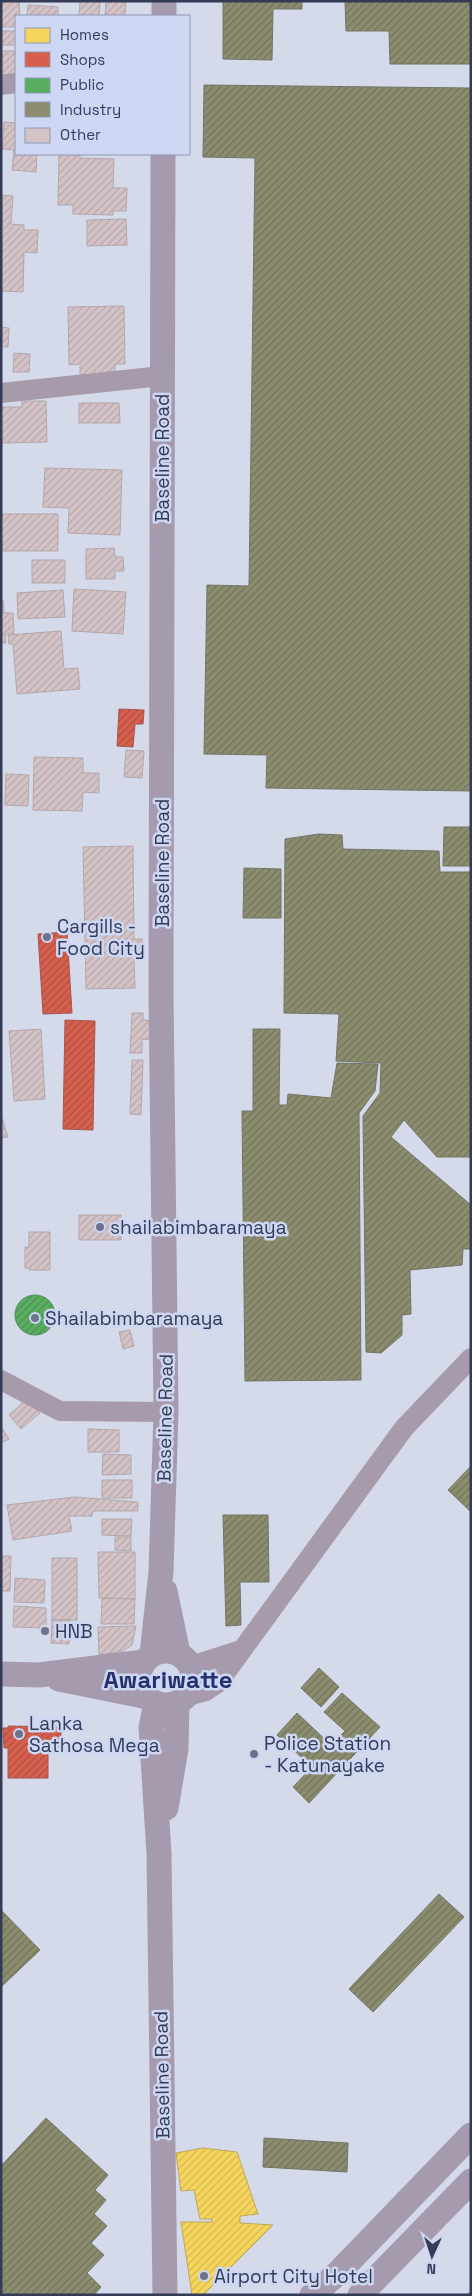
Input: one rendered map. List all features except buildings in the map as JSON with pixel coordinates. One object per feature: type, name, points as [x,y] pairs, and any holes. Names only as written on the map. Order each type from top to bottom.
[{"type":"main road","points":[[164,1],[164,15]]},
{"type":"main road","name":"Baseline Road","points":[[148,1658],[161,1572],[166,1412],[161,993],[163,155]]},
{"type":"main road","name":"Baseline Road","points":[[161,1572],[185,1660]]},
{"type":"main road","points":[[1,1674],[40,1675],[167,1700],[192,1686],[194,1674],[185,1660],[170,1651],[148,1658],[40,1675]]},
{"type":"main road","points":[[148,1658],[140,1670],[139,1680],[142,1690],[167,1700]]},
{"type":"main road","name":"Baseline Road","points":[[167,1700],[176,1750],[159,1854],[167,2292]]},
{"type":"main road","points":[[312,2295],[336,2275],[471,2135]]},
{"type":"main road","points":[[360,2295],[471,2181]]},
{"type":"street","points":[[1,85],[15,83]]},
{"type":"street","points":[[1,393],[162,376]]},
{"type":"street","points":[[167,1700],[206,1691],[218,1683],[404,1428],[471,1358]]},
{"type":"street","points":[[1,1380],[60,1411],[166,1412]]},
{"type":"street","points":[[185,1660],[241,1650]]},
{"type":"place","name":"Cargills - Food City","points":[[47,937]]},
{"type":"place","name":"shailabimbaramaya","points":[[100,1227]]},
{"type":"place","name":"Shailabimbaramaya","points":[[35,1318]]},
{"type":"place","name":"HNB","points":[[45,1631]]},
{"type":"place","name":"Lanka Sathosa Mega","points":[[19,1734]]},
{"type":"place","name":"Police Station - Katunayake","points":[[254,1754]]},
{"type":"place","name":"Airport City Hotel","points":[[204,2276]]},
{"type":"district","name":"Awariwatte","points":[[168,1679]]}]
